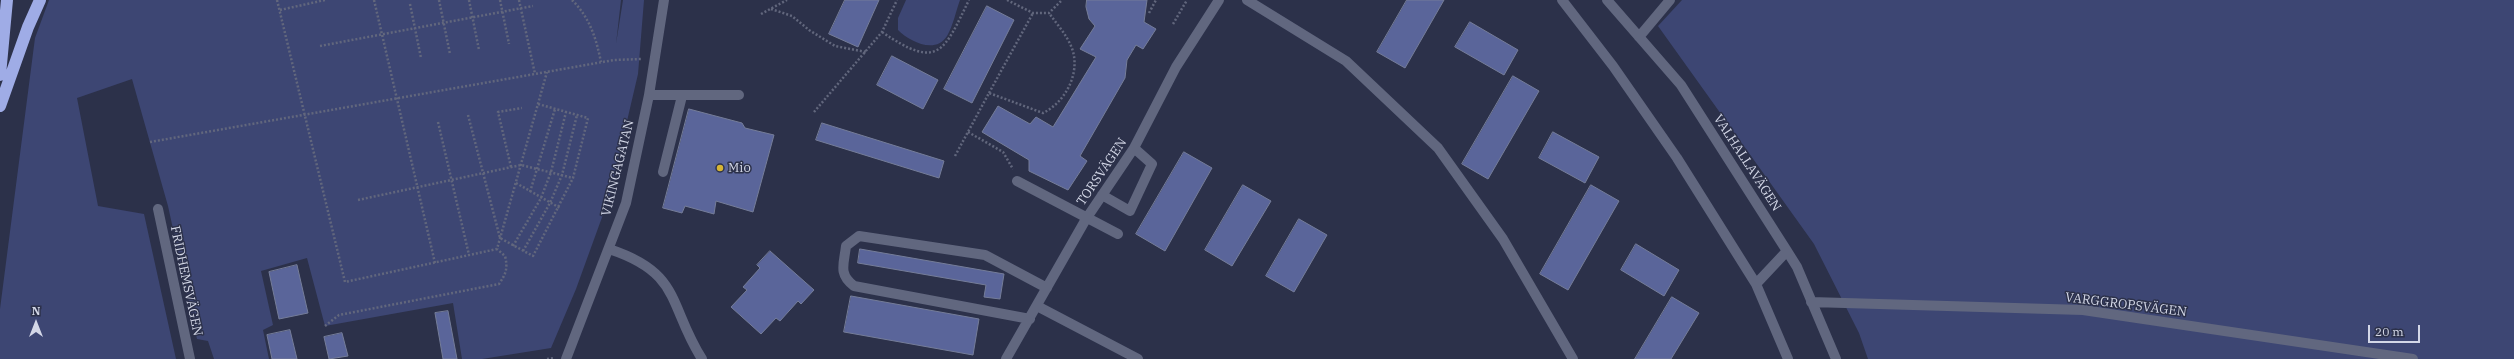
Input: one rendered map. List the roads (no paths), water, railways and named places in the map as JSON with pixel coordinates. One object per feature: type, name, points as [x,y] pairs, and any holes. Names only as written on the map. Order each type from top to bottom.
[{"type":"highway","points":[[0,75],[8,0]]},
{"type":"highway","points":[[0,106],[28,27],[40,0]]},
{"type":"street","name":"VIKINGAGATAN","points":[[566,359],[626,203],[649,95],[664,0]]},
{"type":"street","name":"TORSVÄGEN","points":[[1006,359],[1086,219],[1134,148],[1176,66],[1219,0]]},
{"type":"street","points":[[1247,0],[1346,61],[1438,148],[1503,239],[1573,359]]},
{"type":"street","points":[[1562,0],[1613,66],[1677,158],[1756,284],[1788,359]]},
{"type":"street","name":"VALHALLAVÄGEN","points":[[1607,0],[1681,85],[1787,251],[1797,267],[1810,302],[1836,359]]},
{"type":"street","points":[[1639,37],[1670,0]]},
{"type":"street","points":[[649,95],[739,95]]},
{"type":"street","points":[[664,172],[682,96]]},
{"type":"street","points":[[1102,195],[1130,211],[1152,164],[1134,148]]},
{"type":"street","points":[[1017,181],[1086,219],[1118,234]]},
{"type":"street","name":"FRIDHEMSVÄGEN","points":[[158,209],[190,359]]},
{"type":"street","points":[[1030,319],[854,286],[845,279],[843,272],[846,246],[859,236],[985,255],[1047,288]]},
{"type":"street","points":[[609,249],[638,260],[659,277],[674,298],[702,359]]},
{"type":"street","points":[[1756,284],[1787,251]]},
{"type":"street","name":"VARGGROPSVÄGEN","points":[[1810,302],[2083,310],[2413,359]]},
{"type":"street","points":[[1037,306],[1138,359]]},
{"type":"place","name":"Mio","points":[[720,168]]}]
